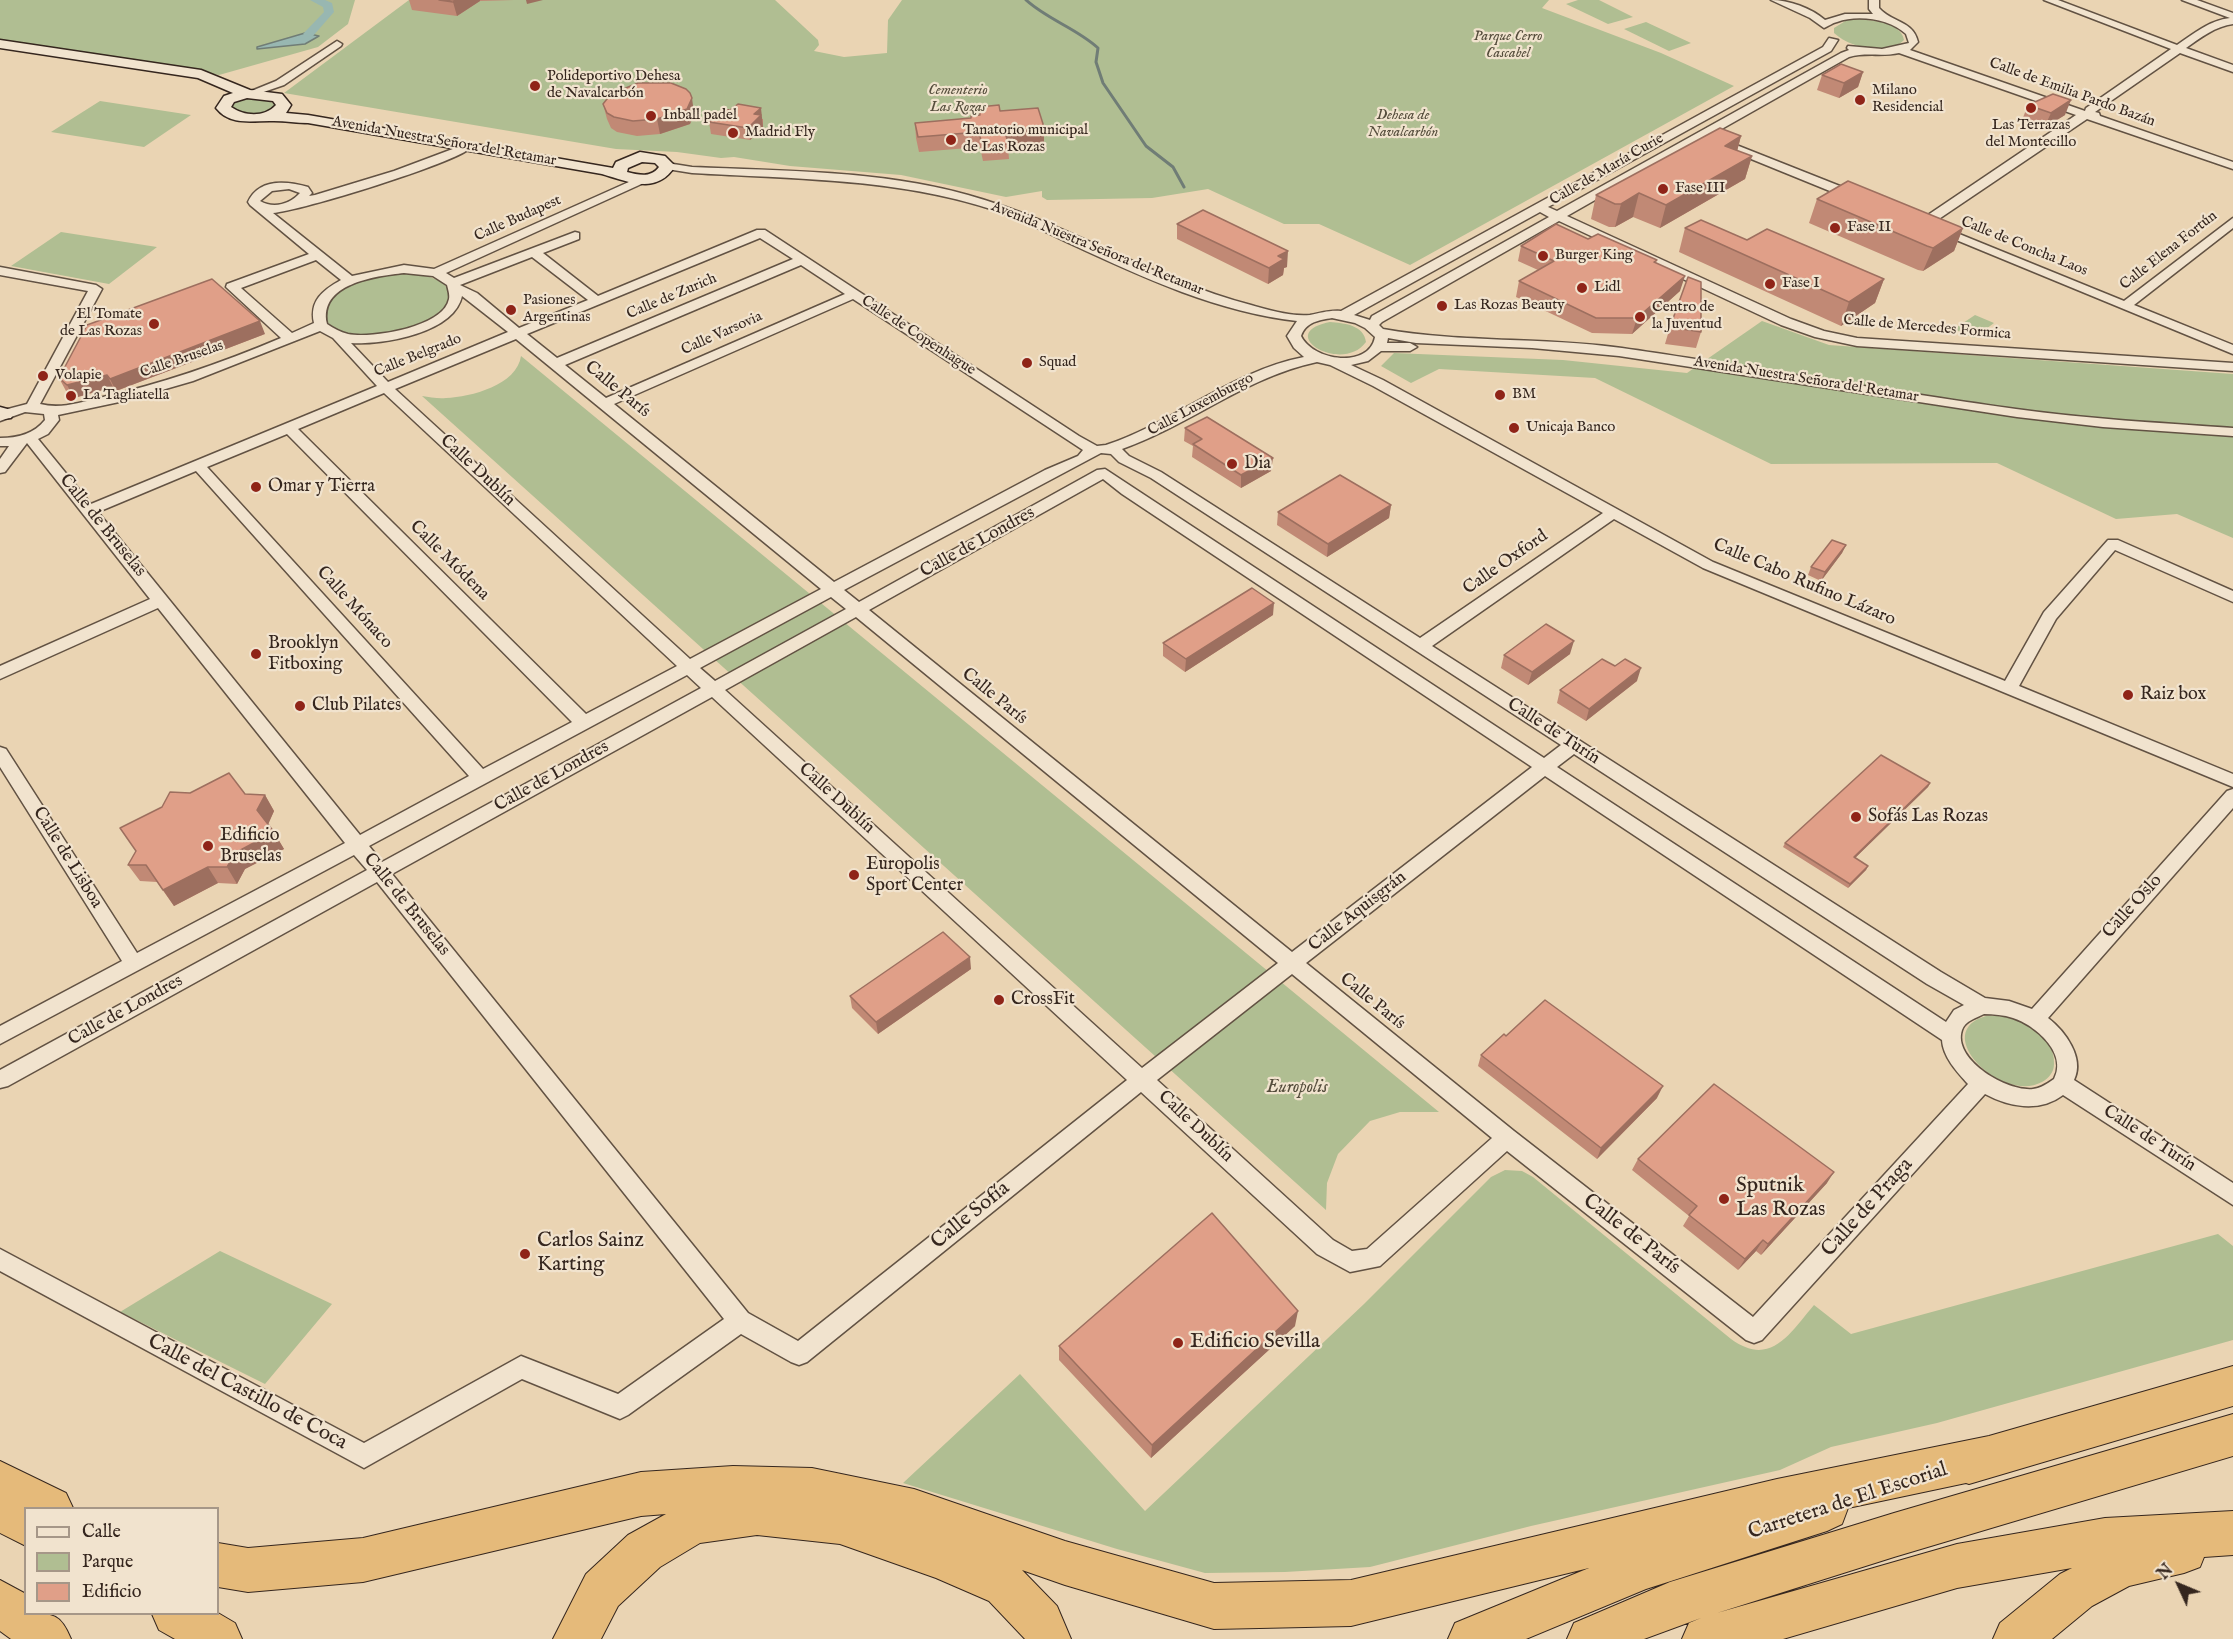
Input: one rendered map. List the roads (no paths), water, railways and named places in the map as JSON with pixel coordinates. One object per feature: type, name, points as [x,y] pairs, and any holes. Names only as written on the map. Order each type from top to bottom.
[{"type":"highway","name":"Carretera de El Escorial","points":[[1471,1639],[1646,1567],[1988,1457],[2233,1386]]},
{"type":"highway","points":[[1590,1639],[1682,1601],[2233,1435]]},
{"type":"highway","points":[[219,1565],[248,1570],[363,1560],[641,1494],[733,1488],[812,1490],[914,1510],[1065,1563],[1214,1606],[1351,1604],[1777,1501],[1988,1457]]},
{"type":"highway","points":[[0,1482],[47,1507]]},
{"type":"highway","points":[[0,1509],[24,1523]]},
{"type":"highway","points":[[576,1639],[602,1590],[644,1551],[694,1522],[757,1513],[840,1522],[940,1557],[994,1580],[1005,1585],[1041,1622],[1048,1639]]},
{"type":"highway","points":[[1705,1639],[1957,1566],[2105,1540],[2233,1533]]},
{"type":"highway","points":[[2016,1639],[2076,1590],[2123,1564],[2233,1541]]},
{"type":"highway","points":[[0,1603],[48,1639]]},
{"type":"highway","points":[[177,1615],[219,1639]]},
{"type":"street","points":[[1776,0],[1815,16],[1836,18],[1857,15],[1883,19]]},
{"type":"street","points":[[1857,15],[1863,8],[1863,0]]},
{"type":"street","points":[[1874,0],[1874,9],[1883,19]]},
{"type":"street","points":[[2049,0],[2233,69]]},
{"type":"street","points":[[2187,0],[2233,18]]},
{"type":"street","points":[[1815,16],[1824,25],[1824,33],[1833,40],[1862,50],[1882,52],[1900,50],[1913,42]]},
{"type":"street","points":[[1824,25],[1836,18]]},
{"type":"street","points":[[1923,224],[2201,33],[2233,18]]},
{"type":"street","name":"Calle de Emilia Pardo Bazán","points":[[1883,19],[1895,22],[1911,32],[1914,37],[1913,42],[1926,52],[2233,166]]},
{"type":"street","name":"Calle de María Curie","points":[[1344,315],[1827,49],[1833,40]]},
{"type":"street","points":[[0,44],[201,74],[248,94]]},
{"type":"street","points":[[268,116],[282,109],[281,95],[337,44]]},
{"type":"street","points":[[0,50],[193,79],[217,88],[229,99],[248,94]]},
{"type":"street","name":"Calle de María Curie","points":[[1366,357],[1376,335],[1377,319],[1391,310],[1845,55],[1862,50]]},
{"type":"street","name":"Calle de Emilia Pardo Bazán","points":[[1900,50],[2131,124],[2233,160]]},
{"type":"street","name":"Avenida Nuestra Señora del Retamar","points":[[248,94],[281,95],[336,117],[592,160],[623,171]]},
{"type":"street","name":"Avenida Nuestra Señora del Retamar","points":[[229,99],[223,108],[228,113],[243,118],[268,116],[308,118],[466,147],[623,171]]},
{"type":"street","points":[[1702,135],[1863,200]]},
{"type":"street","points":[[259,207],[283,208],[328,196],[448,156],[466,147]]},
{"type":"street","points":[[613,193],[623,171],[639,158],[654,157],[664,161],[663,170],[644,179],[623,171]]},
{"type":"street","name":"Avenida Nuestra Señora del Retamar","points":[[663,170],[885,183],[970,199],[1024,217],[1114,259],[1191,289],[1272,314],[1309,319],[1332,314],[1344,315]]},
{"type":"street","name":"Avenida Nuestra Señora del Retamar","points":[[663,170],[880,189],[963,204],[1016,222],[1144,282],[1296,336],[1308,354],[1325,359]]},
{"type":"street","name":"Calle Budapest","points":[[436,273],[644,179]]},
{"type":"street","points":[[350,280],[280,226],[254,202],[256,196],[276,186],[324,188],[360,186]]},
{"type":"street","points":[[280,226],[286,213],[306,193],[298,186]]},
{"type":"street","name":"Calle de Mercedes Formica","points":[[1538,207],[1786,322],[1820,334],[1857,342],[2233,367]]},
{"type":"street","name":"Calle de Concha Laos","points":[[1907,218],[2233,350]]},
{"type":"street","name":"Calle Elena Fortún","points":[[2125,306],[2233,222]]},
{"type":"street","name":"Calle de Copenhague","points":[[761,233],[1093,453]]},
{"type":"street","name":"Calle Belgrado","points":[[88,510],[761,233]]},
{"type":"street","points":[[436,273],[422,269],[395,269],[350,280],[321,302],[317,310],[321,325],[338,336],[373,339],[412,332],[443,316],[452,306],[456,296],[454,285],[575,236]]},
{"type":"street","points":[[534,252],[597,301]]},
{"type":"street","points":[[290,339],[232,287],[317,255]]},
{"type":"street","name":"Calle de Zurich","points":[[555,364],[802,260]]},
{"type":"street","points":[[0,272],[96,289],[32,407]]},
{"type":"street","name":"Calle París","points":[[436,273],[472,296],[1508,1138]]},
{"type":"street","name":"Calle Varsovia","points":[[603,404],[855,294]]},
{"type":"street","points":[[1344,315],[1376,335]]},
{"type":"street","name":"Calle Luxemburgo","points":[[1260,373],[1309,319]]},
{"type":"street","name":"Calle Bruselas","points":[[50,412],[163,386],[290,339],[321,325]]},
{"type":"street","name":"Avenida Nuestra Señora del Retamar","points":[[1376,335],[1532,344],[1619,352],[2017,413],[2103,423],[2233,432]]},
{"type":"street","name":"Avenida Nuestra Señora del Retamar","points":[[1376,335],[1481,350],[1618,360],[1707,371],[2023,423],[2233,441]]},
{"type":"street","name":"Calle Dublín","points":[[338,336],[385,387],[1325,1246],[1350,1262],[1372,1259],[1508,1138]]},
{"type":"street","points":[[1366,357],[1367,370],[1378,382]]},
{"type":"street","name":"Calle Luxemburgo","points":[[1093,453],[1143,436],[1260,373],[1292,362],[1325,359],[1350,361],[1366,357]]},
{"type":"street","name":"Calle Cabo Rufino Lázaro","points":[[1325,359],[1378,382],[1708,565],[2233,781]]},
{"type":"street","points":[[0,469],[25,439],[50,424],[52,420],[50,412],[32,407],[2,415]]},
{"type":"street","name":"Calle Módena","points":[[288,426],[584,723]]},
{"type":"street","name":"Calle Luxemburgo","points":[[1104,473],[1121,467],[1123,458],[1143,436]]},
{"type":"street","points":[[0,442],[25,439]]},
{"type":"street","name":"Calle de Bruselas","points":[[25,439],[88,510],[740,1320],[799,1354]]},
{"type":"street","name":"Calle de Londres","points":[[0,1036],[1050,473],[1093,453]]},
{"type":"street","name":"Calle de Turín","points":[[1950,1035],[1127,491],[1104,473],[1088,468],[1093,453],[1123,458],[1156,475],[1934,978],[1982,1006]]},
{"type":"street","name":"Calle Mónaco","points":[[197,464],[481,778]]},
{"type":"street","name":"Calle de Londres","points":[[0,1079],[1104,473]]},
{"type":"street","name":"Calle Oxford","points":[[1420,646],[1613,513]]},
{"type":"street","points":[[2009,689],[2050,616],[2113,543],[2233,597]]},
{"type":"street","points":[[0,673],[161,600]]},
{"type":"street","name":"Calle Aquisgrán","points":[[1143,1079],[1573,745]]},
{"type":"street","name":"Calle de Lisboa","points":[[0,753],[134,964]]},
{"type":"street","name":"Calle Oslo","points":[[2035,1019],[2233,796]]},
{"type":"street","points":[[2000,1006],[2019,1011],[2035,1019],[2054,1035],[2065,1052],[2069,1069],[2063,1084],[2049,1095],[2029,1098],[2005,1094],[1982,1083],[1965,1068],[1954,1052],[1950,1035],[1953,1024],[1969,1009],[2000,1006]]},
{"type":"street","name":"Calle Sofía","points":[[799,1354],[1143,1079]]},
{"type":"street","name":"Calle de Praga","points":[[1755,1332],[1982,1083]]},
{"type":"street","name":"Calle de Turín","points":[[2063,1084],[2233,1195]]},
{"type":"street","name":"Calle de París","points":[[1508,1138],[1755,1332]]},
{"type":"street","name":"Calle del Castillo de Coca","points":[[0,1259],[364,1456],[521,1367],[620,1407],[740,1320]]},
{"type":"water","points":[[305,33],[319,36],[305,44],[257,49],[257,47]]},
{"type":"waterway","points":[[309,34],[329,12],[328,5],[315,0]]},
{"type":"waterway","points":[[1026,0],[1098,48],[1096,62],[1103,83],[1146,146],[1173,167],[1184,187]]},
{"type":"place","name":"Polideportivo Dehesa de Navalcarbón","points":[[535,86]]},
{"type":"place","name":"Milano Residencial","points":[[1860,100]]},
{"type":"place","name":"Las Terrazas del Montecillo","points":[[2031,108]]},
{"type":"place","name":"Inball padel","points":[[651,116]]},
{"type":"place","name":"Madrid Fly","points":[[733,133]]},
{"type":"place","name":"Tanatorio municipal de Las Rozas","points":[[951,140]]},
{"type":"place","name":"Fase III","points":[[1663,189]]},
{"type":"place","name":"Fase II","points":[[1835,228]]},
{"type":"place","name":"Burger King","points":[[1543,256]]},
{"type":"place","name":"Fase I","points":[[1770,284]]},
{"type":"place","name":"Lidl","points":[[1582,288]]},
{"type":"place","name":"Las Rozas Beauty","points":[[1442,306]]},
{"type":"place","name":"Pasiones Argentinas","points":[[511,310]]},
{"type":"place","name":"Centro de la Juventud","points":[[1640,317]]},
{"type":"place","name":"El Tomate de Las Rozas","points":[[154,324]]},
{"type":"place","name":"Squad","points":[[1027,363]]},
{"type":"place","name":"Volapie","points":[[43,376]]},
{"type":"place","name":"BM","points":[[1500,395]]},
{"type":"place","name":"La Tagliatella","points":[[71,396]]},
{"type":"place","name":"Unicaja Banco","points":[[1514,428]]},
{"type":"place","name":"Dia","points":[[1232,464]]},
{"type":"place","name":"Omar y Tierra","points":[[256,487]]},
{"type":"place","name":"Brooklyn Fitboxing","points":[[256,654]]},
{"type":"place","name":"Raiz box","points":[[2128,695]]},
{"type":"place","name":"Club Pilates","points":[[300,706]]},
{"type":"place","name":"Sofás Las Rozas","points":[[1856,817]]},
{"type":"place","name":"Edificio Bruselas","points":[[208,846]]},
{"type":"place","name":"Europolis Sport Center","points":[[854,875]]},
{"type":"place","name":"CrossFit","points":[[999,1000]]},
{"type":"place","name":"Sputnik Las Rozas","points":[[1724,1199]]},
{"type":"place","name":"Carlos Sainz Karting","points":[[525,1254]]},
{"type":"place","name":"Edificio Sevilla","points":[[1178,1343]]},
{"type":"park label","name":"Parque Cerro Cascabel","points":[[1508,46]]},
{"type":"park label","name":"Cementerio Las Rozas","points":[[958,100]]},
{"type":"park label","name":"Dehesa de Navalcarbón","points":[[1403,124]]},
{"type":"park label","name":"Europolis","points":[[1297,1088]]}]
